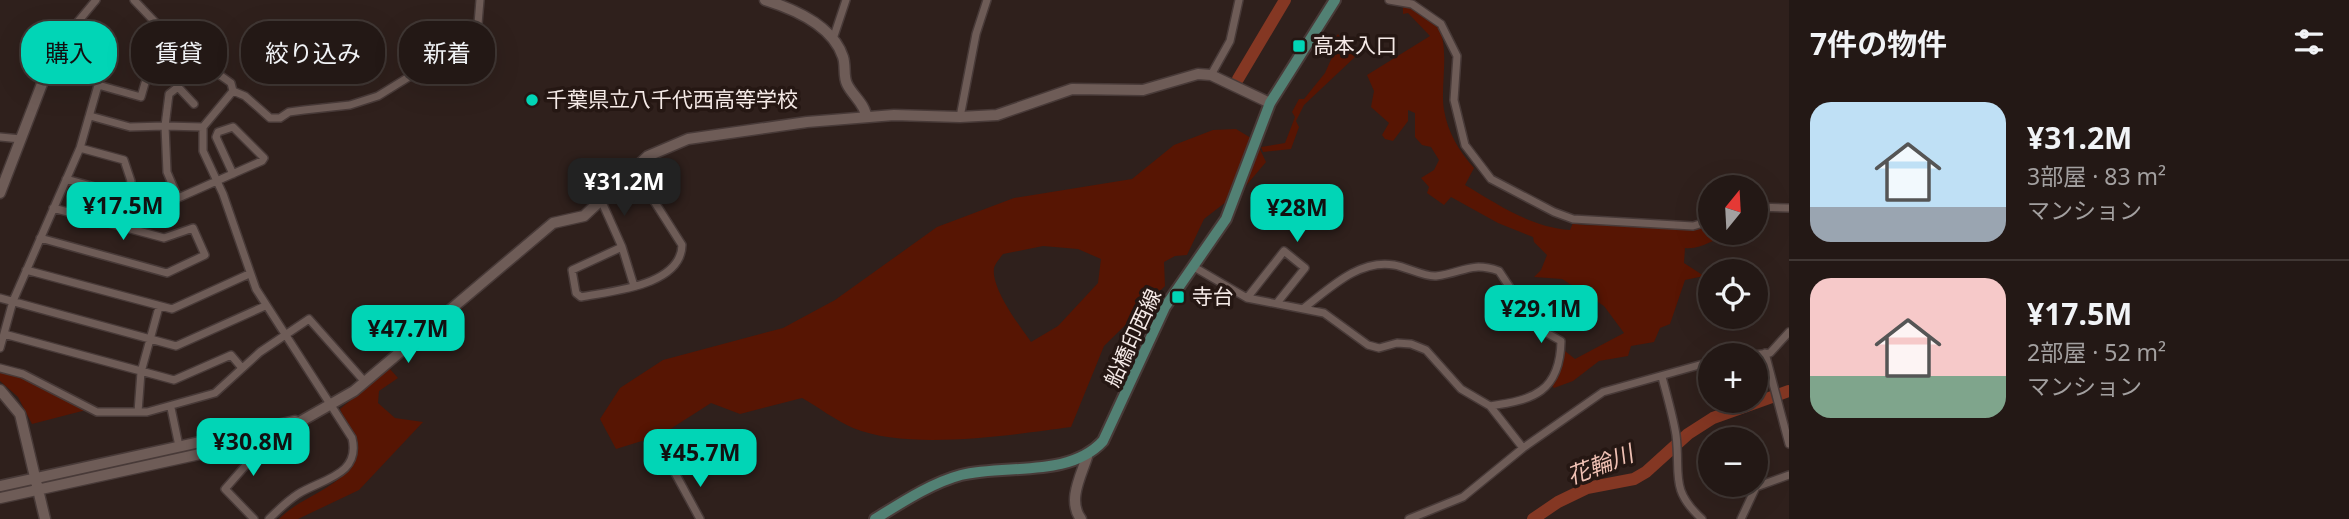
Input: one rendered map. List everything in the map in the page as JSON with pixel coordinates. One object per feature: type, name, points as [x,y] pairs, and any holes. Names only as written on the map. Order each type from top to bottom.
[{"type":"main road","name":"船橋印西線","points":[[1087,457],[1111,429],[1158,321],[1226,219],[1270,103],[1335,0]]},
{"type":"main road","points":[[875,519],[958,476],[1072,462],[1087,457]]},
{"type":"street","points":[[79,21],[96,0]]},
{"type":"street","points":[[134,0],[176,44],[231,83],[233,91]]},
{"type":"street","points":[[233,91],[246,96],[270,118],[363,101],[412,75],[478,24],[480,0]]},
{"type":"street","points":[[765,0],[812,20],[833,40],[843,56],[848,87],[866,111],[866,117]]},
{"type":"street","points":[[833,40],[846,0]]},
{"type":"street","points":[[960,117],[972,48],[987,0]]},
{"type":"street","points":[[1211,75],[1230,41],[1238,0]]},
{"type":"street","points":[[1389,0],[1412,4],[1441,24],[1457,56],[1454,100],[1465,145],[1491,179],[1553,212],[1573,219],[1698,225]]},
{"type":"street","points":[[0,498],[250,443],[306,420],[365,382],[553,223],[584,216],[633,168],[664,146],[688,139],[866,117],[997,115],[1072,89],[1143,90],[1198,74],[1211,75],[1270,103]]},
{"type":"street","points":[[0,193],[42,84]]},
{"type":"street","points":[[0,348],[13,302],[80,148],[98,85],[141,97],[145,84]]},
{"type":"street","points":[[178,198],[167,172],[165,126],[169,94],[177,87],[194,104]]},
{"type":"street","points":[[233,91],[203,127],[203,150],[218,181],[249,274],[265,306],[333,405],[354,446],[348,467],[296,495],[269,519]]},
{"type":"street","points":[[90,116],[130,127],[203,127]]},
{"type":"street","points":[[66,179],[162,205],[218,181],[262,161],[264,155],[233,127],[227,127],[218,132],[216,137],[233,174]]},
{"type":"street","points":[[0,137],[21,139]]},
{"type":"street","points":[[80,148],[124,160],[131,181],[127,196]]},
{"type":"street","points":[[622,247],[575,266],[572,270],[576,293],[580,297],[661,278],[682,254],[682,245],[633,168]]},
{"type":"street","points":[[601,200],[622,247],[634,286]]},
{"type":"street","points":[[1768,207],[1789,208]]},
{"type":"street","points":[[40,238],[167,273],[205,255],[193,228],[164,238],[53,208]]},
{"type":"street","points":[[1247,298],[1284,251],[1305,268],[1277,303]]},
{"type":"street","points":[[1304,308],[1355,271],[1379,264],[1402,266],[1435,276],[1479,265],[1499,271],[1536,327],[1561,341],[1561,351],[1547,385],[1525,401],[1490,406]]},
{"type":"street","points":[[1194,267],[1247,298],[1304,308],[1341,323],[1368,345],[1379,348],[1398,343],[1411,344],[1426,350],[1461,388],[1490,406],[1523,448]]},
{"type":"street","points":[[26,270],[172,309],[249,274]]},
{"type":"street","points":[[0,298],[176,346],[265,306]]},
{"type":"street","points":[[138,412],[141,372],[159,307]]},
{"type":"street","points":[[0,368],[23,374],[97,412],[138,412],[171,408],[215,393],[284,335],[306,320],[313,320],[365,382]]},
{"type":"street","points":[[1768,353],[1789,332]]},
{"type":"street","points":[[4,334],[174,380],[231,355],[242,368]]},
{"type":"street","points":[[1768,365],[1789,444]]},
{"type":"street","points":[[1409,519],[1463,497],[1523,448],[1603,392],[1698,366]]},
{"type":"street","points":[[1662,377],[1676,434],[1679,490],[1685,503],[1702,519]]},
{"type":"street","points":[[0,390],[20,414],[45,519]]},
{"type":"street","points":[[171,408],[179,446]]},
{"type":"street","points":[[0,486],[306,420]]},
{"type":"street","points":[[250,443],[253,457],[225,489],[254,519]]},
{"type":"street","points":[[1075,517],[1074,499],[1087,457]]},
{"type":"street","points":[[675,473],[700,519]]},
{"type":"street","points":[[1741,519],[1756,487],[1789,475]]},
{"type":"shaded area","points":[[1403,6],[1422,11],[1434,20],[1441,32],[1444,47],[1444,110],[1455,141],[1474,168],[1465,185],[1515,214],[1555,228],[1570,230],[1573,223],[1698,228],[1698,245],[1702,245],[1685,248],[1684,263],[1698,272],[1698,277],[1685,280],[1670,324],[1660,328],[1654,342],[1631,346],[1628,356],[1599,361],[1573,381],[1554,388],[1548,381],[1557,355],[1565,351],[1575,359],[1624,333],[1604,306],[1562,279],[1534,277],[1541,270],[1547,255],[1534,242],[1533,237],[1498,223],[1451,197],[1444,205],[1427,193],[1429,187],[1421,178],[1434,170],[1439,160],[1431,147],[1422,145],[1415,137],[1415,113],[1408,110],[1408,121],[1393,141],[1382,135],[1389,123],[1371,107],[1374,91],[1367,75],[1430,36],[1408,13],[1403,14]]},
{"type":"shaded area","points":[[1338,34],[1346,45],[1352,46],[1356,56],[1304,105],[1296,121],[1299,127],[1291,149],[1263,152],[1261,147],[1285,143],[1295,117],[1292,112],[1299,99],[1304,99],[1325,73],[1333,55],[1329,46]]},
{"type":"shaded area","points":[[1236,129],[1256,141],[1266,162],[1244,188],[1204,219],[1187,255],[1175,256],[1164,262],[1165,286],[1104,346],[1071,427],[960,439],[902,439],[853,428],[802,398],[740,414],[711,403],[661,435],[616,449],[600,419],[620,388],[663,360],[783,328],[835,300],[937,227],[1014,198],[1132,179],[1174,145],[1213,130]],"holes":[[[1043,246],[1078,249],[1101,259],[1098,283],[1058,326],[1031,342],[1001,296],[994,277],[995,265],[1003,254]]]},
{"type":"shaded area","points":[[389,368],[398,378],[379,391],[378,403],[395,418],[423,422],[359,490],[298,519],[279,519],[325,489],[345,472],[353,461],[357,448],[340,409]]},
{"type":"shaded area","points":[[0,371],[21,377],[86,410],[32,424],[18,397],[0,381]]},
{"type":"waterway","points":[[1238,79],[1285,0]]},
{"type":"waterway","name":"花輪川","points":[[1533,519],[1558,502],[1587,488],[1634,479],[1646,472],[1688,434],[1713,418],[1789,391]]},
{"type":"place","name":"高本入口","points":[[1299,46]]},
{"type":"place","name":"千葉県立八千代西高等学校","points":[[532,100]]},
{"type":"place","name":"寺台","points":[[1178,297]]}]
